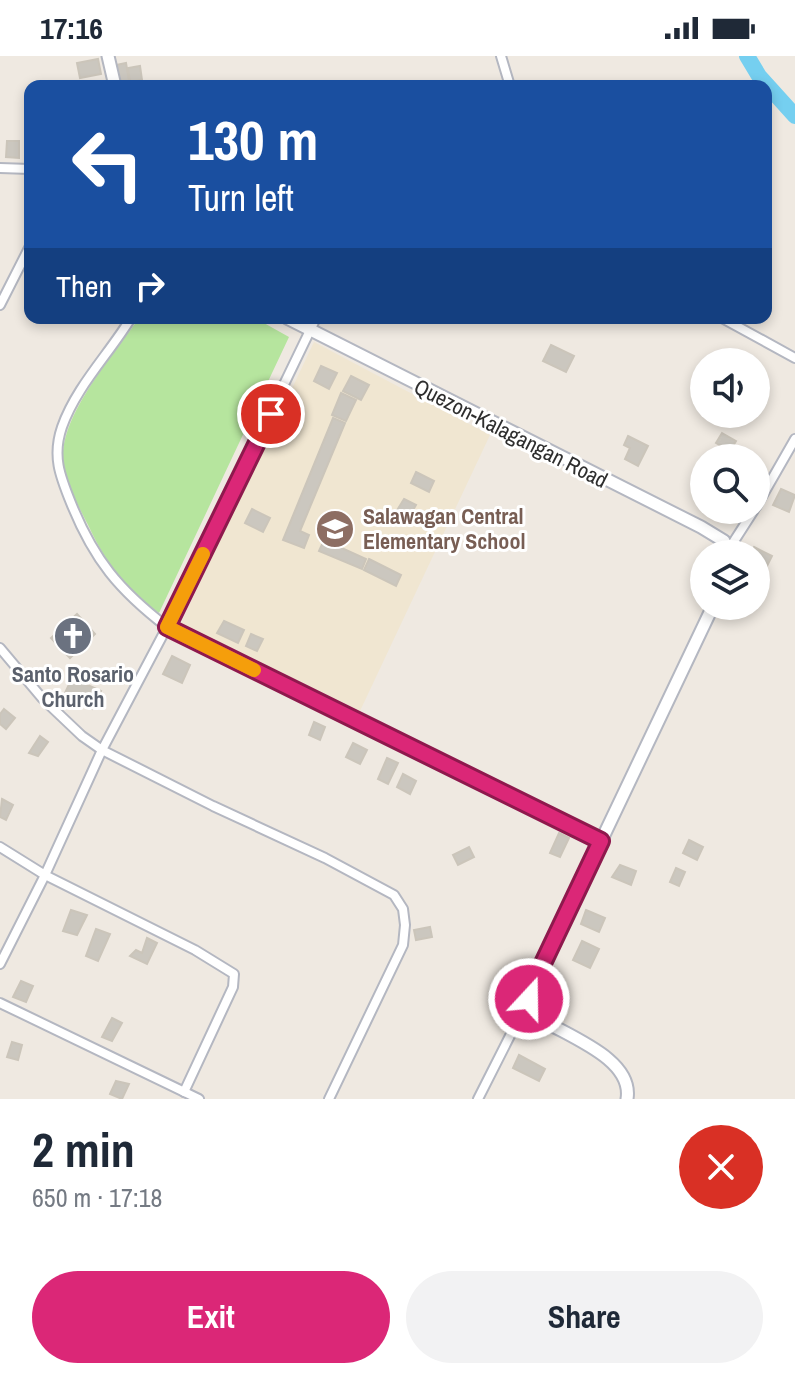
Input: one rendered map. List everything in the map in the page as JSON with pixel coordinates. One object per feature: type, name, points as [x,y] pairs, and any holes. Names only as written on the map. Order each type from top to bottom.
[{"type":"main road","points":[[108,56],[114,80]]},
{"type":"main road","name":"Quezon-Kalagangan Road","points":[[314,324],[461,409],[722,540]]},
{"type":"main road","points":[[627,1099],[628,1086],[612,1061],[541,1019],[529,1005],[535,980],[706,620]]},
{"type":"street","points":[[501,56],[508,80]]},
{"type":"street","points":[[0,168],[24,169]]},
{"type":"street","points":[[0,305],[24,258]]},
{"type":"street","points":[[127,324],[68,414],[59,439],[57,465],[83,534],[96,558],[130,598],[167,627],[601,841]]},
{"type":"street","points":[[0,964],[102,750],[167,627],[314,324]]},
{"type":"street","points":[[733,324],[795,358]]},
{"type":"street","points":[[770,483],[795,439]]},
{"type":"street","points":[[0,648],[42,698],[102,750],[380,886],[398,902],[405,925],[403,945],[329,1099]]},
{"type":"street","points":[[0,847],[45,875],[195,950],[234,974],[233,987],[184,1092]]},
{"type":"street","points":[[0,1003],[199,1099]]},
{"type":"street","points":[[478,1099],[514,1026],[529,1005]]},
{"type":"shaded area","name":"Salawagan Central Elementary School","points":[[314,342],[490,435],[360,711],[181,623]]},
{"type":"green space","points":[[135,324],[266,324],[289,337],[159,613],[127,586],[103,554],[65,474],[63,455],[72,420],[104,366]]},
{"type":"building","points":[[98,59],[101,74],[80,78],[77,63]]},
{"type":"building","points":[[126,63],[129,80],[118,80],[116,65]]},
{"type":"building","points":[[140,66],[142,80],[130,80],[128,68]]},
{"type":"building","points":[[7,141],[19,141],[19,158],[6,157]]},
{"type":"building","points":[[551,345],[574,356],[566,372],[543,361]]},
{"type":"building","points":[[321,366],[337,373],[329,389],[314,381]]},
{"type":"building","points":[[351,376],[369,385],[361,400],[343,391]]},
{"type":"building","points":[[341,393],[356,400],[346,421],[332,415]]},
{"type":"building","points":[[333,418],[345,423],[300,531],[309,535],[304,548],[283,540]]},
{"type":"building","points":[[722,433],[736,441],[734,444],[716,443]]},
{"type":"building","points":[[628,436],[648,446],[638,466],[625,459],[630,448],[624,445]]},
{"type":"building","points":[[416,472],[434,481],[429,492],[411,483]]},
{"type":"building","points":[[781,489],[795,495],[789,512],[773,505]]},
{"type":"building","points":[[404,499],[416,505],[408,519],[396,512]]},
{"type":"building","points":[[252,509],[270,518],[263,532],[245,523]]},
{"type":"building","points":[[324,540],[366,559],[362,569],[319,551]]},
{"type":"building","points":[[369,559],[401,575],[396,586],[364,570]]},
{"type":"building","name":"Santo Rosario Church","points":[[77,614],[95,634],[70,658],[51,638]]},
{"type":"building","points":[[224,621],[244,630],[238,643],[217,633]]},
{"type":"building","points":[[251,634],[263,639],[257,651],[246,646]]},
{"type":"building","points":[[172,656],[190,665],[182,683],[163,674]]},
{"type":"building","points":[[72,678],[101,691],[92,709],[64,695]]},
{"type":"building","points":[[4,709],[15,718],[6,729],[0,724],[0,714]]},
{"type":"building","points":[[314,722],[325,727],[320,740],[309,735]]},
{"type":"building","points":[[40,736],[48,742],[38,756],[29,753]]},
{"type":"building","points":[[353,743],[367,750],[360,764],[346,757]]},
{"type":"building","points":[[387,758],[398,763],[388,784],[378,779]]},
{"type":"building","points":[[403,774],[416,781],[410,794],[397,787]]},
{"type":"building","points":[[2,799],[13,805],[6,820],[0,817]]},
{"type":"building","points":[[559,833],[569,838],[560,857],[550,853]]},
{"type":"building","points":[[689,840],[703,847],[697,860],[683,853]]},
{"type":"building","points":[[469,847],[474,857],[458,865],[453,855]]},
{"type":"building","points":[[620,865],[636,871],[631,885],[612,877]]},
{"type":"building","points":[[676,868],[685,872],[679,886],[670,882]]},
{"type":"building","points":[[71,910],[87,915],[77,935],[63,931]]},
{"type":"building","points":[[586,910],[605,918],[599,932],[581,924]]},
{"type":"building","points":[[430,927],[432,937],[416,940],[414,930]]},
{"type":"building","points":[[96,929],[110,934],[98,961],[86,956]]},
{"type":"building","points":[[147,938],[157,943],[147,964],[130,956],[136,950],[142,953]]},
{"type":"building","points":[[582,941],[599,949],[590,968],[573,960]]},
{"type":"building","points":[[21,981],[33,986],[26,1002],[13,997]]},
{"type":"building","points":[[112,1018],[122,1023],[112,1041],[102,1037]]},
{"type":"building","points":[[12,1042],[22,1045],[18,1060],[7,1057]]},
{"type":"building","points":[[519,1055],[545,1069],[539,1081],[513,1068]]},
{"type":"building","points":[[116,1081],[129,1084],[122,1099],[110,1094]]},
{"type":"waterway","points":[[747,56],[763,80]]},
{"type":"waterway","points":[[772,90],[795,116]]},
{"type":"slow traffic","points":[[203,554],[167,627],[254,670]]},
{"type":"place","name":"Salawagan Central Elementary School","points":[[335,529]]},
{"type":"place","name":"Santo Rosario Church","points":[[73,636]]},
{"type":"route","points":[[271,414],[167,627],[601,841],[535,980],[529,999]]}]
